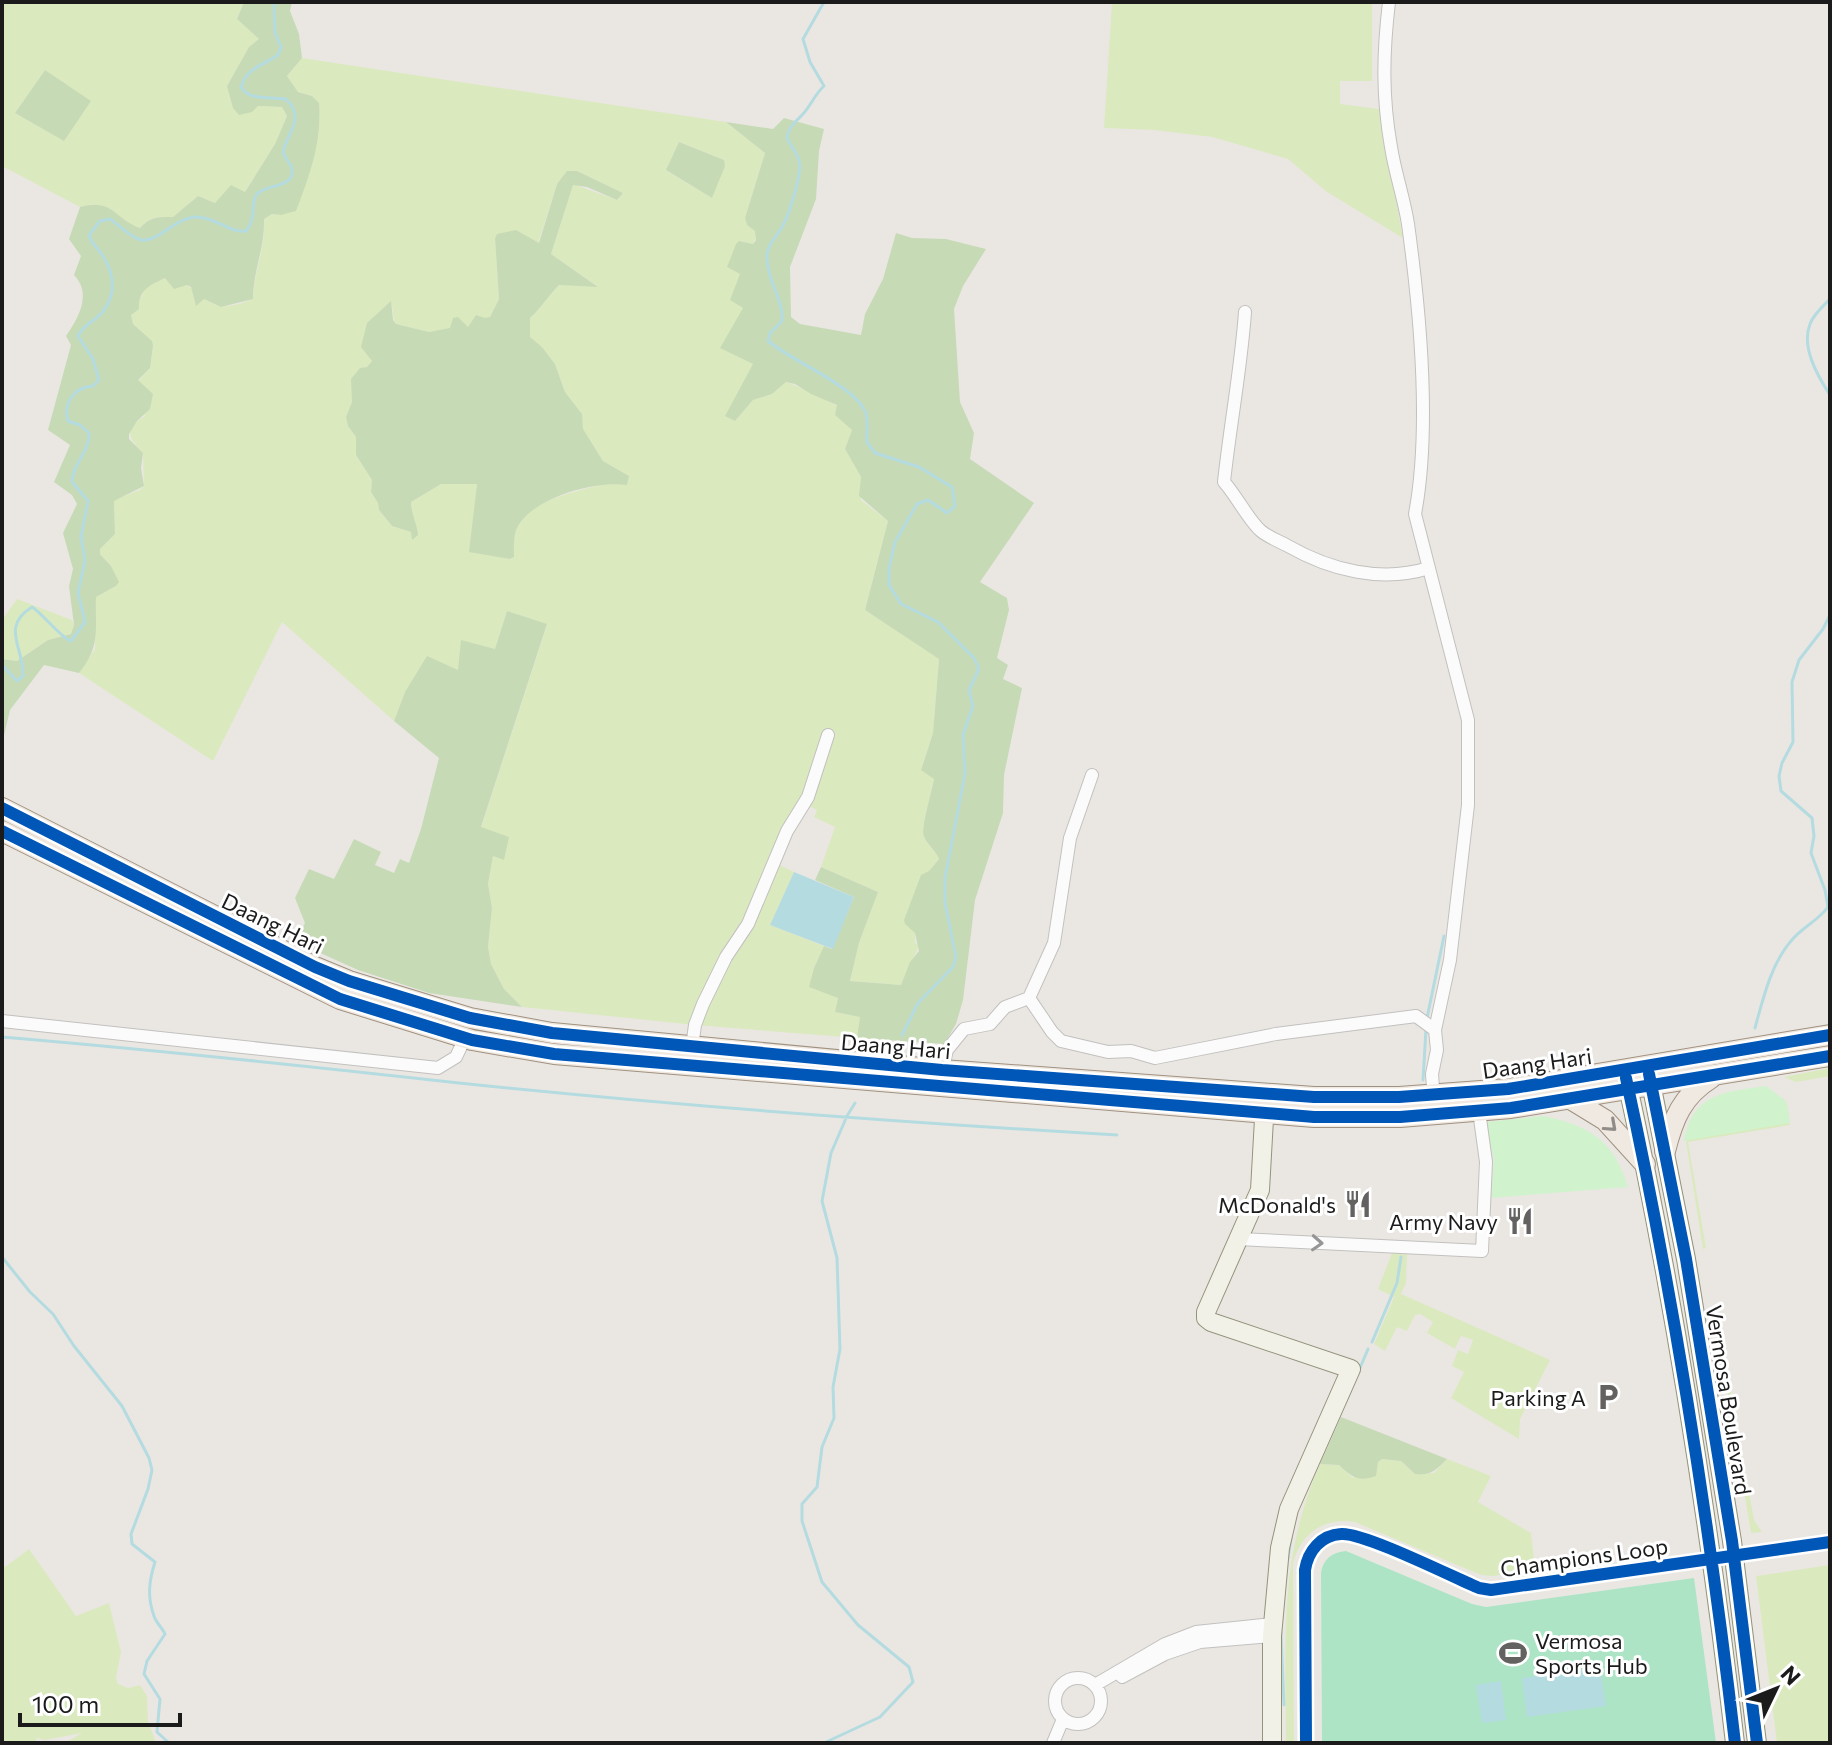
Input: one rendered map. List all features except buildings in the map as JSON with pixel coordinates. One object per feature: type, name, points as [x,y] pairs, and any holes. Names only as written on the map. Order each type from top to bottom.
[{"type":"main road","name":"Daang Hari","points":[[2,808],[288,954],[349,981],[470,1018],[552,1033],[942,1070],[1070,1078],[1265,1104],[1314,1117],[1435,1105],[1508,1089],[1627,1080],[1830,1035]]},
{"type":"main road","name":"Daang Hari","points":[[2,831],[317,989],[465,1038],[569,1056],[1265,1104]]},
{"type":"main road","name":"Daang Hari","points":[[1650,1076],[1715,1076],[1830,1056]]},
{"type":"main road","name":"Vermosa Boulevard","points":[[1650,1076],[1686,1259],[1734,1555],[1757,1743]]},
{"type":"main road","points":[[1665,1151],[1680,1107],[1696,1089],[1715,1076]]},
{"type":"main road","name":"Daang Hari","points":[[1435,1105],[1479,1111],[1569,1098],[1627,1080]]},
{"type":"main road","name":"Vermosa Boulevard","points":[[1627,1080],[1645,1164],[1713,1559],[1735,1743]]},
{"type":"main road","points":[[1569,1098],[1605,1120],[1645,1164]]},
{"type":"main road","points":[[1265,1104],[1260,1190],[1206,1312],[1208,1321],[1351,1369],[1289,1509],[1280,1548],[1273,1630],[1272,1743]]},
{"type":"street","points":[[1389,2],[1383,61],[1384,91],[1391,147],[1408,220],[1417,306],[1422,412],[1421,484],[1415,514],[1468,720],[1468,805],[1450,960],[1435,1030],[1437,1050],[1432,1074],[1435,1105]]},
{"type":"street","points":[[1245,312],[1242,360],[1224,482],[1261,531],[1311,560],[1342,570],[1393,574],[1429,568]]},
{"type":"street","points":[[692,1047],[695,1025],[703,1004],[726,957],[748,924],[787,831],[808,797],[828,735]]},
{"type":"street","points":[[1092,775],[1070,838],[1054,943],[1029,998],[1061,1041],[1108,1052],[1131,1051],[1155,1058],[1276,1034],[1416,1016],[1435,1030]]},
{"type":"street","points":[[942,1070],[947,1050],[964,1029],[990,1024],[1005,1007],[1029,998]]},
{"type":"street","points":[[2,1021],[438,1068],[456,1057],[465,1038]]},
{"type":"street","points":[[1239,1239],[1482,1251],[1486,1162],[1479,1111]]},
{"type":"street","name":"Champions Loop","points":[[1306,1743],[1305,1570],[1309,1555],[1326,1538],[1342,1534],[1358,1536],[1479,1588],[1491,1590],[1830,1542]]},
{"type":"street","points":[[1097,1689],[1165,1654],[1200,1642],[1273,1630]]},
{"type":"street","points":[[1074,1678],[1082,1678],[1097,1689],[1100,1707],[1092,1719],[1078,1724],[1063,1719],[1055,1706],[1061,1685],[1074,1678]]},
{"type":"street","points":[[1053,1743],[1063,1719]]},
{"type":"green space","points":[[2,2],[244,2],[237,19],[260,39],[249,47],[227,86],[258,106],[282,107],[287,116],[275,144],[244,193],[226,193],[215,203],[198,196],[173,217],[151,219],[140,228],[100,205],[80,207],[2,166]],"holes":[[[45,70],[40,127],[15,113]]]},
{"type":"green space","points":[[244,2],[292,2],[290,11],[299,34],[302,58],[287,76],[298,92],[312,96],[319,103],[319,131],[310,171],[296,211],[272,214],[264,219],[253,299],[221,307],[204,299],[196,306],[191,287],[187,285],[174,289],[165,278],[143,293],[139,309],[131,315],[133,324],[152,341],[150,368],[138,380],[153,394],[150,409],[129,434],[129,439],[143,453],[141,468],[144,486],[114,501],[115,534],[100,549],[100,554],[119,582],[96,597],[94,646],[79,673],[44,665],[10,710],[2,744],[2,659],[17,661],[48,640],[71,634],[74,625],[69,586],[73,569],[63,533],[77,504],[72,495],[54,482],[70,445],[48,430],[71,345],[66,336],[79,313],[83,298],[74,275],[81,256],[69,239],[80,207],[107,207],[140,228],[155,218],[173,217],[198,196],[215,203],[231,185],[245,192],[275,144],[287,116],[282,107],[258,106],[252,112],[239,115],[233,108],[227,86],[249,47],[259,39],[237,19]]},
{"type":"green space","points":[[1112,2],[1372,2],[1372,81],[1340,81],[1340,104],[1379,109],[1403,238],[1327,192],[1288,159],[1212,137],[1104,128]]},
{"type":"green space","points":[[302,58],[726,122],[765,153],[745,218],[747,225],[757,235],[753,244],[740,241],[744,308],[753,364],[735,421],[753,400],[772,394],[786,382],[839,407],[852,430],[845,449],[861,477],[861,500],[888,521],[865,610],[939,658],[933,733],[921,769],[934,778],[923,833],[939,859],[929,871],[904,920],[915,933],[915,943],[919,946],[901,985],[850,981],[859,943],[878,892],[821,867],[835,827],[814,817],[817,810],[805,804],[777,864],[794,872],[770,925],[824,946],[814,968],[838,998],[835,1012],[861,1017],[857,1038],[522,1007],[504,989],[491,964],[488,947],[492,908],[488,884],[493,856],[481,828],[547,625],[507,611],[495,649],[458,670],[405,692],[394,721],[282,622],[213,761],[79,673],[95,649],[96,597],[116,586],[111,566],[100,554],[100,549],[115,534],[114,500],[144,486],[143,453],[130,433],[133,425],[145,416],[138,381],[150,368],[153,346],[133,324],[131,315],[147,286],[165,278],[187,285],[204,299],[221,307],[253,299],[264,219],[272,214],[281,215],[312,96],[298,92],[287,76]],"holes":[[[679,142],[724,160],[712,198],[667,171]],[[577,171],[623,193],[617,200],[573,184],[551,254],[597,286],[559,285],[530,318],[530,338],[542,347],[555,364],[565,392],[582,414],[582,429],[603,461],[629,476],[539,506],[518,526],[514,557],[510,559],[470,551],[477,483],[441,484],[411,502],[412,517],[418,530],[411,532],[392,526],[379,510],[371,492],[372,480],[356,455],[356,437],[346,417],[372,361],[375,318],[390,302],[396,324],[429,332],[468,327],[490,317],[499,299],[497,234],[538,244],[557,184]]]},
{"type":"green space","points":[[45,70],[91,101],[64,141],[15,113]]},
{"type":"green space","points":[[784,118],[824,129],[819,151],[816,199],[790,267],[791,317],[800,324],[861,335],[865,314],[883,279],[896,233],[912,238],[946,239],[986,249],[963,286],[954,309],[960,402],[974,433],[970,459],[1034,503],[980,582],[1007,598],[1009,610],[997,658],[1008,665],[1003,679],[1022,688],[1004,775],[1003,813],[975,900],[963,1000],[956,1024],[944,1044],[857,1038],[860,1017],[835,1012],[838,998],[809,987],[824,946],[832,949],[854,897],[815,880],[821,867],[878,892],[859,943],[850,981],[901,985],[910,962],[919,951],[915,933],[904,920],[921,875],[939,859],[923,833],[934,779],[921,770],[933,733],[939,659],[865,610],[888,521],[859,496],[861,477],[845,449],[852,430],[835,415],[837,405],[786,382],[772,394],[753,400],[735,421],[725,416],[753,364],[720,348],[743,308],[730,300],[740,274],[727,267],[739,241],[753,244],[756,240],[755,231],[747,225],[745,218],[765,153],[726,122],[773,129]]},
{"type":"green space","points":[[679,142],[724,160],[725,166],[712,198],[666,170]]},
{"type":"green space","points":[[567,171],[577,171],[623,193],[617,200],[587,187],[573,185],[551,254],[598,287],[559,285],[530,318],[530,337],[555,364],[565,392],[582,414],[583,429],[603,461],[629,476],[627,485],[583,488],[538,507],[518,526],[514,557],[510,559],[469,552],[477,484],[441,484],[411,502],[418,535],[412,540],[411,532],[392,526],[379,510],[371,492],[372,480],[356,455],[356,437],[346,417],[352,402],[351,379],[360,368],[367,367],[372,361],[361,347],[367,323],[391,301],[396,324],[429,332],[450,328],[453,318],[458,317],[468,327],[476,315],[490,317],[499,299],[497,234],[516,230],[539,243],[557,184]]},
{"type":"green space","points":[[17,599],[72,620],[71,634],[48,640],[17,661],[2,659],[2,620]]},
{"type":"green space","points":[[507,611],[547,624],[481,827],[509,837],[504,860],[493,856],[488,884],[492,908],[488,947],[491,964],[504,989],[522,1007],[429,993],[358,970],[296,942],[305,923],[295,898],[309,869],[334,879],[354,839],[381,852],[375,865],[394,873],[400,859],[409,863],[439,758],[394,721],[405,692],[427,656],[458,670],[461,640],[495,649]]},
{"type":"green space","points":[[1830,1068],[1830,1076],[1796,1082],[1784,1077]]},
{"type":"green space","points":[[1766,1086],[1786,1101],[1790,1123],[1684,1141],[1695,1113],[1713,1097]]},
{"type":"green space","points":[[1783,1098],[1790,1125],[1688,1142],[1706,1248],[1703,1249],[1685,1135]]},
{"type":"green space","points":[[1543,1116],[1573,1124],[1597,1137],[1615,1157],[1628,1187],[1491,1198],[1494,1159],[1487,1122]]},
{"type":"green space","points":[[1392,1253],[1407,1253],[1406,1283],[1401,1294],[1550,1360],[1520,1419],[1519,1439],[1451,1398],[1464,1372],[1452,1366],[1458,1350],[1468,1354],[1473,1340],[1461,1336],[1455,1349],[1427,1333],[1433,1322],[1420,1314],[1415,1315],[1407,1331],[1397,1327],[1385,1351],[1374,1344],[1394,1297],[1378,1289]]},
{"type":"green space","points":[[1724,1371],[1727,1371],[1754,1520],[1762,1532],[1751,1533]]},
{"type":"green space","points":[[1341,1417],[1447,1459],[1433,1471],[1415,1474],[1401,1461],[1382,1459],[1378,1462],[1376,1476],[1365,1479],[1352,1476],[1339,1465],[1320,1464]]},
{"type":"green space","points":[[1382,1459],[1401,1461],[1415,1474],[1434,1473],[1447,1459],[1491,1476],[1478,1502],[1531,1533],[1535,1567],[1533,1570],[1493,1576],[1481,1575],[1355,1522],[1334,1522],[1315,1530],[1301,1544],[1293,1564],[1294,1743],[1286,1743],[1287,1601],[1297,1533],[1306,1499],[1320,1464],[1339,1465],[1353,1478]]},
{"type":"green space","points":[[29,1549],[76,1616],[109,1603],[121,1652],[116,1678],[118,1684],[128,1688],[140,1685],[147,1696],[148,1721],[156,1743],[65,1743],[82,1733],[45,1740],[36,1738],[37,1743],[2,1743],[2,1564],[5,1567]]},
{"type":"green space","name":"Vermosa Sports Hub","points":[[1346,1551],[1472,1604],[1486,1607],[1694,1578],[1716,1743],[1322,1743],[1321,1573],[1329,1557]]},
{"type":"green space","points":[[1830,1565],[1830,1743],[1777,1743],[1756,1576]]},
{"type":"water","points":[[794,872],[854,897],[833,949],[770,925]]},
{"type":"water","points":[[1600,1667],[1606,1706],[1527,1717],[1522,1678]]},
{"type":"water","points":[[1501,1681],[1506,1720],[1482,1723],[1476,1685]]},
{"type":"waterway","points":[[2,665],[17,681],[23,676],[15,630],[22,615],[32,607],[71,641],[85,622],[78,593],[85,560],[81,537],[88,501],[72,482],[89,433],[80,425],[68,421],[67,408],[75,393],[93,386],[99,380],[93,359],[78,336],[104,310],[112,290],[112,276],[107,263],[89,235],[100,221],[110,219],[141,240],[154,238],[182,221],[198,217],[246,231],[252,220],[257,194],[289,180],[292,169],[283,152],[294,125],[292,106],[286,99],[255,97],[241,87],[252,71],[278,55],[281,47],[275,33],[274,2]]},
{"type":"waterway","points":[[824,2],[803,39],[810,62],[824,86],[789,130],[787,138],[799,160],[799,174],[788,213],[767,254],[769,272],[782,313],[782,321],[770,333],[768,341],[835,383],[859,402],[866,414],[867,442],[875,453],[919,467],[952,487],[955,506],[947,513],[928,500],[917,504],[895,542],[889,585],[901,604],[938,622],[974,658],[979,669],[969,690],[973,706],[963,735],[965,773],[945,878],[945,903],[956,957],[953,967],[918,1003],[902,1035]]},
{"type":"waterway","points":[[1830,299],[1811,321],[1808,333],[1809,351],[1830,395]]},
{"type":"waterway","points":[[1755,1028],[1768,982],[1784,950],[1828,907],[1811,853],[1814,836],[1812,818],[1781,791],[1779,776],[1793,742],[1792,682],[1799,660],[1830,615]]},
{"type":"waterway","points":[[1427,1018],[1444,936]]},
{"type":"waterway","points":[[1423,1080],[1426,1029]]},
{"type":"waterway","points":[[2,1037],[623,1099],[1117,1135]]},
{"type":"waterway","points":[[824,1743],[880,1717],[913,1682],[909,1667],[858,1625],[822,1582],[802,1521],[802,1504],[817,1487],[822,1447],[834,1418],[833,1387],[840,1349],[837,1258],[822,1201],[831,1153],[855,1103]]},
{"type":"waterway","points":[[2,1257],[30,1292],[53,1314],[74,1346],[122,1406],[149,1458],[152,1470],[148,1489],[131,1534],[132,1544],[155,1562],[150,1582],[150,1602],[165,1634],[147,1661],[144,1674],[160,1699],[157,1732],[169,1743]]},
{"type":"waterway","points":[[1372,1342],[1397,1283],[1401,1257]]},
{"type":"waterway","points":[[1346,1401],[1368,1349]]},
{"type":"waterway","points":[[1288,1558],[1291,1538]]},
{"type":"waterway","points":[[1281,1633],[1284,1705]]},
{"type":"cycle path","points":[[2,808],[315,967],[349,981],[470,1018],[552,1033],[942,1070],[1314,1097],[1399,1097],[1508,1089],[1830,1035]]},
{"type":"cycle path","points":[[2,831],[340,999],[472,1040],[554,1054],[1314,1117],[1400,1117],[1511,1108],[1830,1056]]},
{"type":"cycle path","points":[[1649,1074],[1686,1259],[1732,1541],[1757,1743]]},
{"type":"cycle path","points":[[1626,1078],[1660,1243],[1689,1409],[1735,1743]]},
{"type":"cycle path","points":[[1306,1743],[1305,1570],[1312,1551],[1327,1537],[1341,1534],[1368,1540],[1479,1588],[1491,1590],[1830,1542]]},
{"type":"place","name":"McDonald's","points":[[1358,1204]]},
{"type":"place","name":"Army Navy","points":[[1520,1221]]},
{"type":"place","name":"Parking A","points":[[1608,1397]]},
{"type":"place","name":"Vermosa Sports Hub","points":[[1513,1653]]}]
